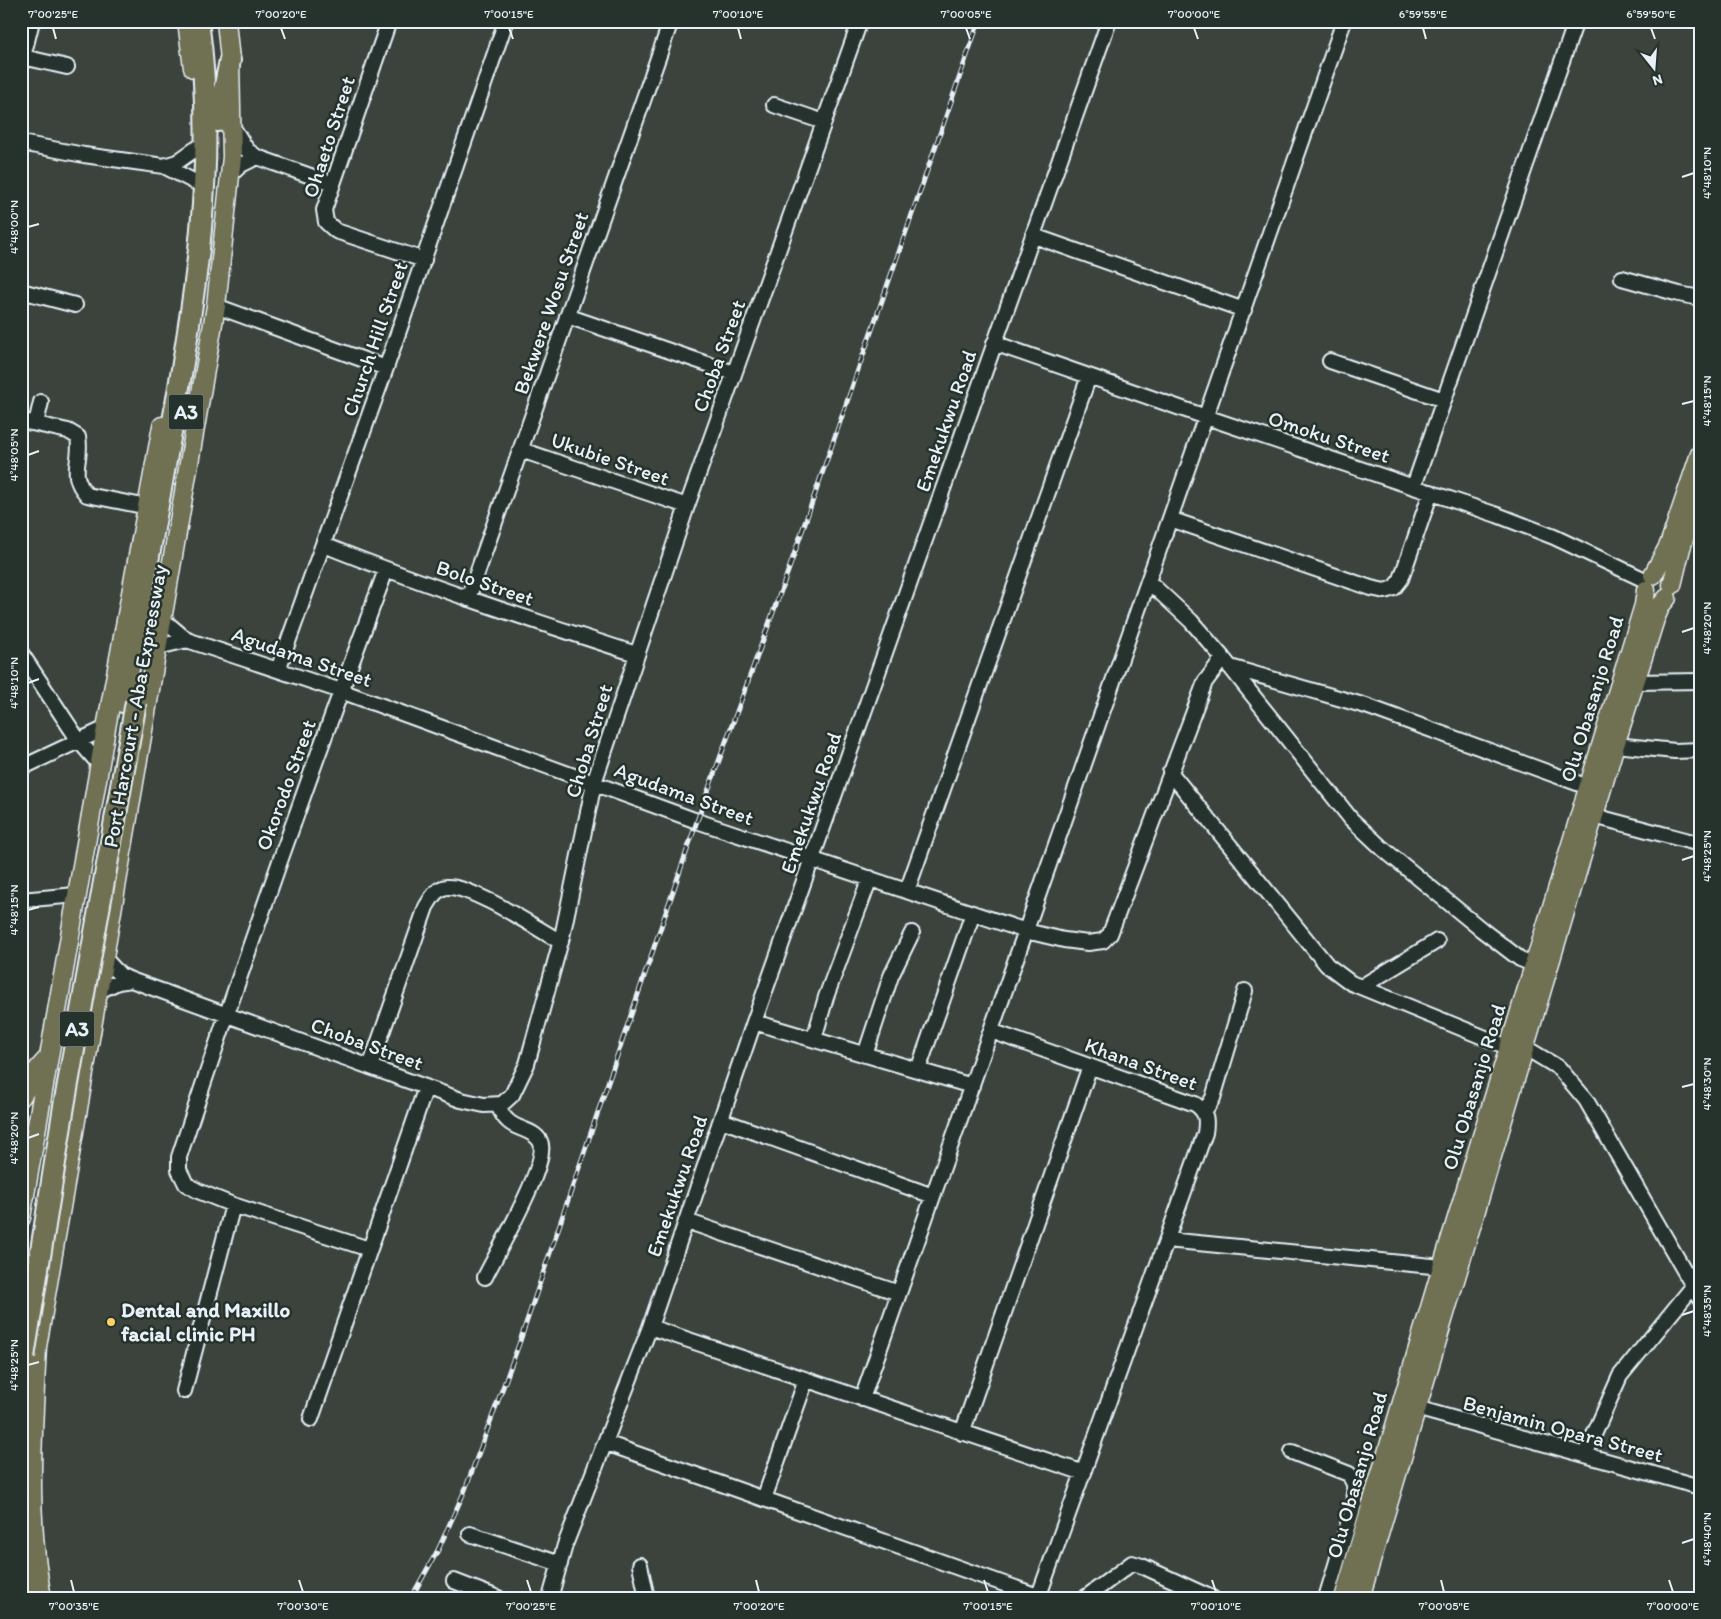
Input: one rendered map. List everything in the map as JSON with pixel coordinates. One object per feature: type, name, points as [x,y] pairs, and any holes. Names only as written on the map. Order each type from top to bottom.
[{"type":"highway","name":"Port Harcourt - Aba Expressway","points":[[21,1387],[24,1357],[64,1106],[188,340],[200,242],[205,68],[198,21]]},
{"type":"highway","name":"Port Harcourt - Aba Expressway","points":[[21,1282],[208,284],[216,188],[225,123],[212,21]]},
{"type":"highway","points":[[225,123],[220,115],[230,60]]},
{"type":"highway","points":[[193,64],[200,86],[202,151]]},
{"type":"highway","points":[[21,1500],[31,1598]]},
{"type":"main road","points":[[187,21],[193,64]]},
{"type":"main road","points":[[226,21],[230,60]]},
{"type":"main road","points":[[42,1598],[33,1545],[32,1431],[38,1341],[216,306],[231,174],[225,123]]},
{"type":"main road","points":[[21,1218],[26,1158],[48,1058],[99,764],[148,507],[182,307],[196,182],[202,151]]},
{"type":"main road","name":"Olu Obasanjo Road","points":[[1360,1598],[1518,1048],[1535,965],[1644,605],[1649,582],[1669,545],[1700,454]]},
{"type":"main road","name":"Olu Obasanjo Road","points":[[1344,1598],[1442,1267],[1518,1048],[1594,816],[1655,619],[1669,591],[1680,548],[1700,492]]},
{"type":"main road","points":[[1649,582],[1654,600],[1669,591]]},
{"type":"main road","points":[[21,1097],[38,1069],[48,1058],[57,1052],[69,1051],[80,1056],[86,1064]]},
{"type":"main road","points":[[26,1158],[68,1164]]},
{"type":"street","points":[[32,21],[22,61],[67,67]]},
{"type":"street","name":"Ohaeto Street","points":[[389,21],[324,210],[326,222],[336,231],[424,260]]},
{"type":"street","name":"Church Hill Street","points":[[278,670],[324,545],[506,21]]},
{"type":"street","name":"Bekwere Wosu Street","points":[[468,599],[671,21]]},
{"type":"street","name":"Choba Street","points":[[104,958],[120,975],[131,980],[461,1100],[484,1105],[498,1105],[512,1095],[527,1064],[561,942],[594,783],[687,506],[860,21]]},
{"type":"street","name":"Emekukwu Road","points":[[550,1598],[565,1545],[650,1327],[754,1022],[1109,21]]},
{"type":"street","points":[[862,1399],[1344,21]]},
{"type":"street","points":[[1414,486],[1576,21]]},
{"type":"street","points":[[774,105],[824,122]]},
{"type":"street","points":[[225,123],[247,150],[257,157],[333,184]]},
{"type":"street","points":[[21,143],[84,155],[164,166],[196,182]]},
{"type":"street","points":[[164,166],[202,151]]},
{"type":"street","points":[[231,174],[241,165],[257,157]]},
{"type":"street","points":[[1034,236],[1244,310]]},
{"type":"street","points":[[1622,278],[1700,298]]},
{"type":"street","points":[[21,291],[75,305]]},
{"type":"street","points":[[216,306],[386,368]]},
{"type":"street","points":[[567,316],[734,373]]},
{"type":"street","name":"Omoku Street","points":[[994,343],[1206,417],[1431,492],[1554,537],[1649,582]]},
{"type":"street","points":[[1330,361],[1444,400]]},
{"type":"street","points":[[907,891],[1088,376]]},
{"type":"street","points":[[27,422],[39,416],[41,402]]},
{"type":"street","points":[[27,422],[68,431],[78,437],[76,469],[78,481],[87,495],[148,507]]},
{"type":"street","name":"Ukubie Street","points":[[521,450],[687,506]]},
{"type":"street","points":[[1170,519],[1370,588],[1385,591],[1394,588],[1401,579],[1431,492]]},
{"type":"street","name":"Bolo Street","points":[[324,545],[386,570],[468,599],[636,654]]},
{"type":"street","name":"Okorodo Street","points":[[233,1205],[186,1184],[180,1170],[179,1157],[226,1013],[386,570]]},
{"type":"street","points":[[1148,582],[1191,621],[1227,663],[1351,819],[1382,848],[1482,930],[1520,959],[1535,965]]},
{"type":"street","points":[[162,619],[187,640]]},
{"type":"street","points":[[158,647],[187,640]]},
{"type":"street","name":"Agudama Street","points":[[187,640],[341,691],[697,821],[1026,931],[1088,943],[1103,941],[1108,938],[1170,772]]},
{"type":"street","points":[[21,654],[79,741],[99,764]]},
{"type":"street","points":[[1227,663],[1205,682],[1170,772],[1327,965],[1351,983],[1518,1048],[1559,1068],[1590,1107],[1696,1282],[1700,1298]]},
{"type":"street","points":[[1227,663],[1366,706],[1588,787]]},
{"type":"street","points":[[1635,682],[1700,681]]},
{"type":"street","points":[[21,768],[106,728]]},
{"type":"street","points":[[1615,745],[1676,751],[1700,750]]},
{"type":"street","points":[[1594,816],[1700,844]]},
{"type":"street","points":[[814,1039],[826,997],[870,878]]},
{"type":"street","points":[[370,1066],[426,907],[434,894],[441,889],[454,888],[476,895],[561,942]]},
{"type":"street","points":[[21,900],[76,895]]},
{"type":"street","points":[[918,1070],[973,913]]},
{"type":"street","points":[[865,1054],[891,976],[912,933]]},
{"type":"street","points":[[1361,987],[1437,941]]},
{"type":"street","points":[[99,990],[118,982],[131,980]]},
{"type":"street","points":[[1204,1112],[1213,1098],[1245,991]]},
{"type":"street","points":[[754,1022],[972,1086]]},
{"type":"street","name":"Khana Street","points":[[991,1031],[1195,1104],[1204,1112],[1207,1121],[1205,1133],[1084,1474],[1038,1597]]},
{"type":"street","points":[[962,1432],[1090,1066]]},
{"type":"street","points":[[311,1419],[426,1087]]},
{"type":"street","points":[[485,1277],[534,1181],[542,1150],[541,1142],[536,1136],[508,1122],[498,1105]]},
{"type":"street","points":[[721,1120],[933,1196]]},
{"type":"street","points":[[184,1391],[233,1205],[369,1249]]},
{"type":"street","points":[[686,1221],[899,1294]]},
{"type":"street","points":[[1167,1240],[1442,1267]]},
{"type":"street","points":[[1585,1456],[1620,1376],[1696,1282]]},
{"type":"street","points":[[650,1327],[1084,1474]]},
{"type":"street","points":[[764,1499],[806,1380]]},
{"type":"street","name":"Benjamin Opara Street","points":[[1416,1408],[1700,1487]]},
{"type":"street","points":[[606,1443],[1038,1597]]},
{"type":"street","points":[[1292,1452],[1349,1474],[1354,1484],[1354,1501],[1326,1598]]},
{"type":"street","points":[[470,1534],[560,1564]]},
{"type":"street","points":[[1085,1598],[1132,1564],[1142,1566],[1212,1598]]},
{"type":"street","points":[[640,1565],[647,1598]]},
{"type":"street","points":[[454,1581],[498,1598]]},
{"type":"railway","points":[[411,1598],[438,1550],[465,1490],[519,1344],[697,821],[790,566],[979,21]]},
{"type":"place","name":"Dental and Maxillo facial clinic PH","points":[[111,1322]]}]
